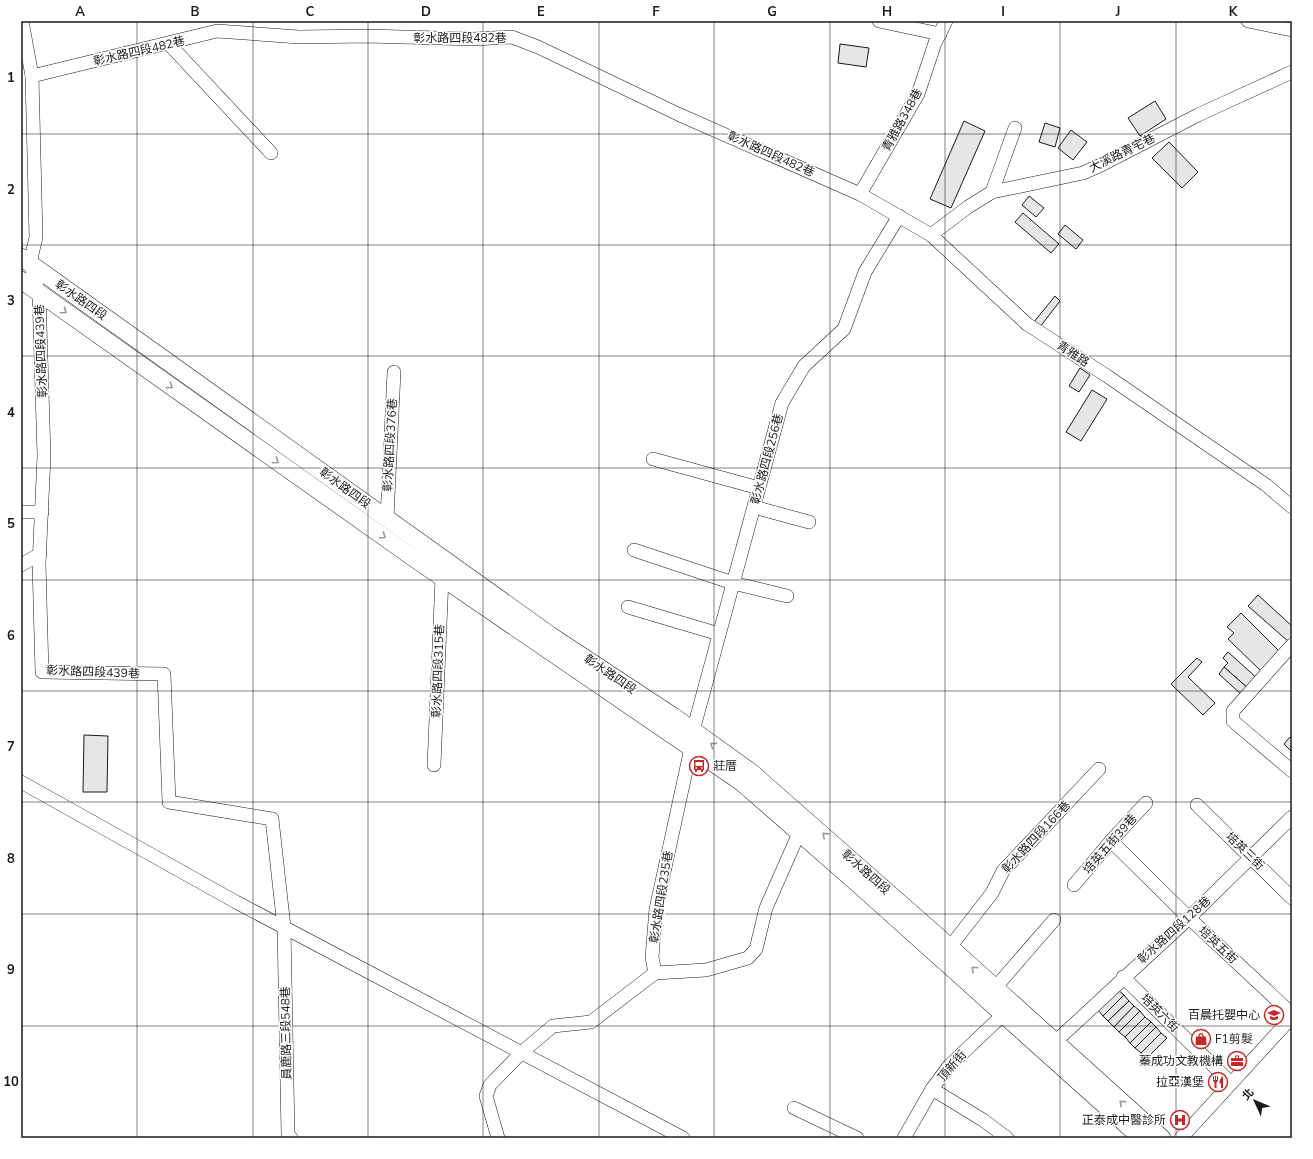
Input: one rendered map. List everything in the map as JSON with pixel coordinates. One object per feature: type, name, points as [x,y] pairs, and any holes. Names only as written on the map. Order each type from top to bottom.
[{"type":"main road","name":"彰水路四段","points":[[24,262],[550,634],[693,730],[751,772],[995,988],[1008,1010],[1055,1042],[1162,1138]]},
{"type":"main road","name":"彰水路四段","points":[[21,280],[442,578],[741,782],[1008,1010],[1141,1138]]},
{"type":"main road","points":[[415,559],[426,546]]},
{"type":"street","points":[[879,21],[940,34]]},
{"type":"street","name":"青雅路348巷","points":[[860,194],[918,94],[946,21]]},
{"type":"street","points":[[1248,21],[1292,30]]},
{"type":"street","points":[[23,24],[32,76],[36,237],[24,262]]},
{"type":"street","name":"彰水路四段482巷","points":[[32,76],[169,44],[217,31],[299,37],[367,36],[474,39],[512,37],[538,47],[680,115],[860,194]]},
{"type":"street","points":[[169,44],[271,153]]},
{"type":"street","name":"大溪路青宅巷","points":[[931,235],[968,206],[992,192],[1083,173],[1198,115],[1292,72]]},
{"type":"street","points":[[992,192],[1015,128]]},
{"type":"street","name":"青雅路","points":[[860,194],[931,235],[1027,324],[1222,454],[1266,485],[1292,507]]},
{"type":"street","name":"彰水路四段256巷","points":[[693,730],[782,403],[804,366],[844,329],[865,272],[899,216]]},
{"type":"street","name":"彰水路四段439巷","points":[[24,262],[39,293],[44,456],[40,554],[42,672],[164,674],[169,802],[272,819],[284,926]]},
{"type":"street","name":"彰水路四段376巷","points":[[387,518],[394,372]]},
{"type":"street","points":[[653,459],[759,488]]},
{"type":"street","points":[[754,507],[809,522]]},
{"type":"street","points":[[21,512],[42,512]]},
{"type":"street","points":[[634,550],[733,583],[787,596]]},
{"type":"street","points":[[21,565],[40,554]]},
{"type":"street","name":"彰水路四段315巷","points":[[434,765],[442,578]]},
{"type":"street","points":[[628,607],[719,634]]},
{"type":"street","points":[[1292,645],[1234,711],[1233,721],[1292,771]]},
{"type":"street","name":"彰水路四段235巷","points":[[655,973],[652,957],[656,909],[691,748],[693,730]]},
{"type":"street","name":"彰水路四段166巷","points":[[950,947],[992,893],[1003,871],[1099,769]]},
{"type":"street","points":[[21,782],[284,926],[683,1138]]},
{"type":"street","name":"培英五街39巷","points":[[1074,885],[1111,841],[1146,803]]},
{"type":"street","name":"培英三街","points":[[1197,805],[1292,898]]},
{"type":"street","name":"彰水路四段128巷","points":[[1055,1042],[1123,977],[1189,918],[1252,858],[1292,817]]},
{"type":"street","points":[[498,1138],[486,1096],[490,1085],[521,1053],[554,1026],[591,1022],[655,973],[706,970],[748,958],[756,949],[766,908],[799,833]]},
{"type":"street","name":"培英五街","points":[[1111,841],[1189,918],[1292,1014]]},
{"type":"street","points":[[995,988],[1054,920]]},
{"type":"street","name":"員鹿路三段548巷","points":[[284,926],[288,1134],[291,1138]]},
{"type":"street","name":"培英六街","points":[[1123,977],[1231,1083]]},
{"type":"street","name":"頂新街","points":[[904,1138],[932,1089],[950,1066],[1008,1010]]},
{"type":"street","points":[[1182,1138],[1292,1017]]},
{"type":"street","points":[[932,1089],[983,1120],[1007,1138]]},
{"type":"street","points":[[794,1108],[857,1138]]},
{"type":"building","points":[[840,44],[869,48],[866,67],[838,63]]},
{"type":"building","points":[[1155,101],[1166,119],[1140,136],[1128,118]]},
{"type":"building","points":[[964,121],[985,131],[951,208],[930,199]]},
{"type":"building","points":[[1045,123],[1060,128],[1055,147],[1039,142]]},
{"type":"building","points":[[1071,130],[1087,142],[1073,160],[1058,148]]},
{"type":"building","points":[[1169,142],[1198,172],[1182,188],[1152,158]]},
{"type":"building","points":[[1029,196],[1044,208],[1036,217],[1022,205]]},
{"type":"building","points":[[1023,213],[1059,244],[1051,253],[1015,222]]},
{"type":"building","points":[[1065,225],[1083,240],[1076,249],[1058,234]]},
{"type":"building","points":[[1055,296],[1060,301],[1040,327],[1034,322]]},
{"type":"building","points":[[1080,368],[1090,375],[1079,392],[1069,386]]},
{"type":"building","points":[[1092,390],[1107,399],[1081,441],[1066,432]]},
{"type":"building","points":[[1258,595],[1292,626],[1292,639],[1289,642],[1248,606]]},
{"type":"building","points":[[1241,613],[1283,655],[1264,674],[1228,639],[1234,633],[1227,627]]},
{"type":"building","points":[[1228,652],[1259,680],[1250,690],[1224,667],[1228,663],[1223,658]]},
{"type":"building","points":[[1197,658],[1202,662],[1188,677],[1215,703],[1203,715],[1171,684]]},
{"type":"building","points":[[1224,667],[1250,690],[1244,697],[1219,674]]},
{"type":"building","points":[[84,735],[108,736],[107,792],[83,792]]},
{"type":"building","points":[[1290,737],[1292,739],[1292,752],[1284,744]]},
{"type":"building","points":[[1118,990],[1124,995],[1103,1016],[1098,1010]]},
{"type":"building","points":[[1124,995],[1129,1001],[1108,1021],[1103,1016]]},
{"type":"building","points":[[1129,1001],[1134,1006],[1114,1027],[1108,1021]]},
{"type":"building","points":[[1134,1006],[1140,1011],[1119,1032],[1114,1027]]},
{"type":"building","points":[[1140,1011],[1145,1017],[1125,1037],[1119,1032]]},
{"type":"building","points":[[1145,1017],[1151,1022],[1130,1043],[1125,1037]]},
{"type":"building","points":[[1151,1022],[1156,1027],[1135,1048],[1130,1043]]},
{"type":"building","points":[[1156,1027],[1161,1033],[1141,1053],[1135,1048]]},
{"type":"building","points":[[1161,1033],[1167,1038],[1146,1059],[1141,1053]]},
{"type":"place","name":"莊厝","points":[[699,766]]},
{"type":"place","name":"百晨托嬰中心","points":[[1274,1015]]},
{"type":"place","name":"F1剪髮","points":[[1201,1039]]},
{"type":"place","name":"蓁成功文教機構","points":[[1237,1061]]},
{"type":"place","name":"拉亞漢堡","points":[[1218,1082]]},
{"type":"place","name":"正泰成中醫診所","points":[[1180,1120]]}]
